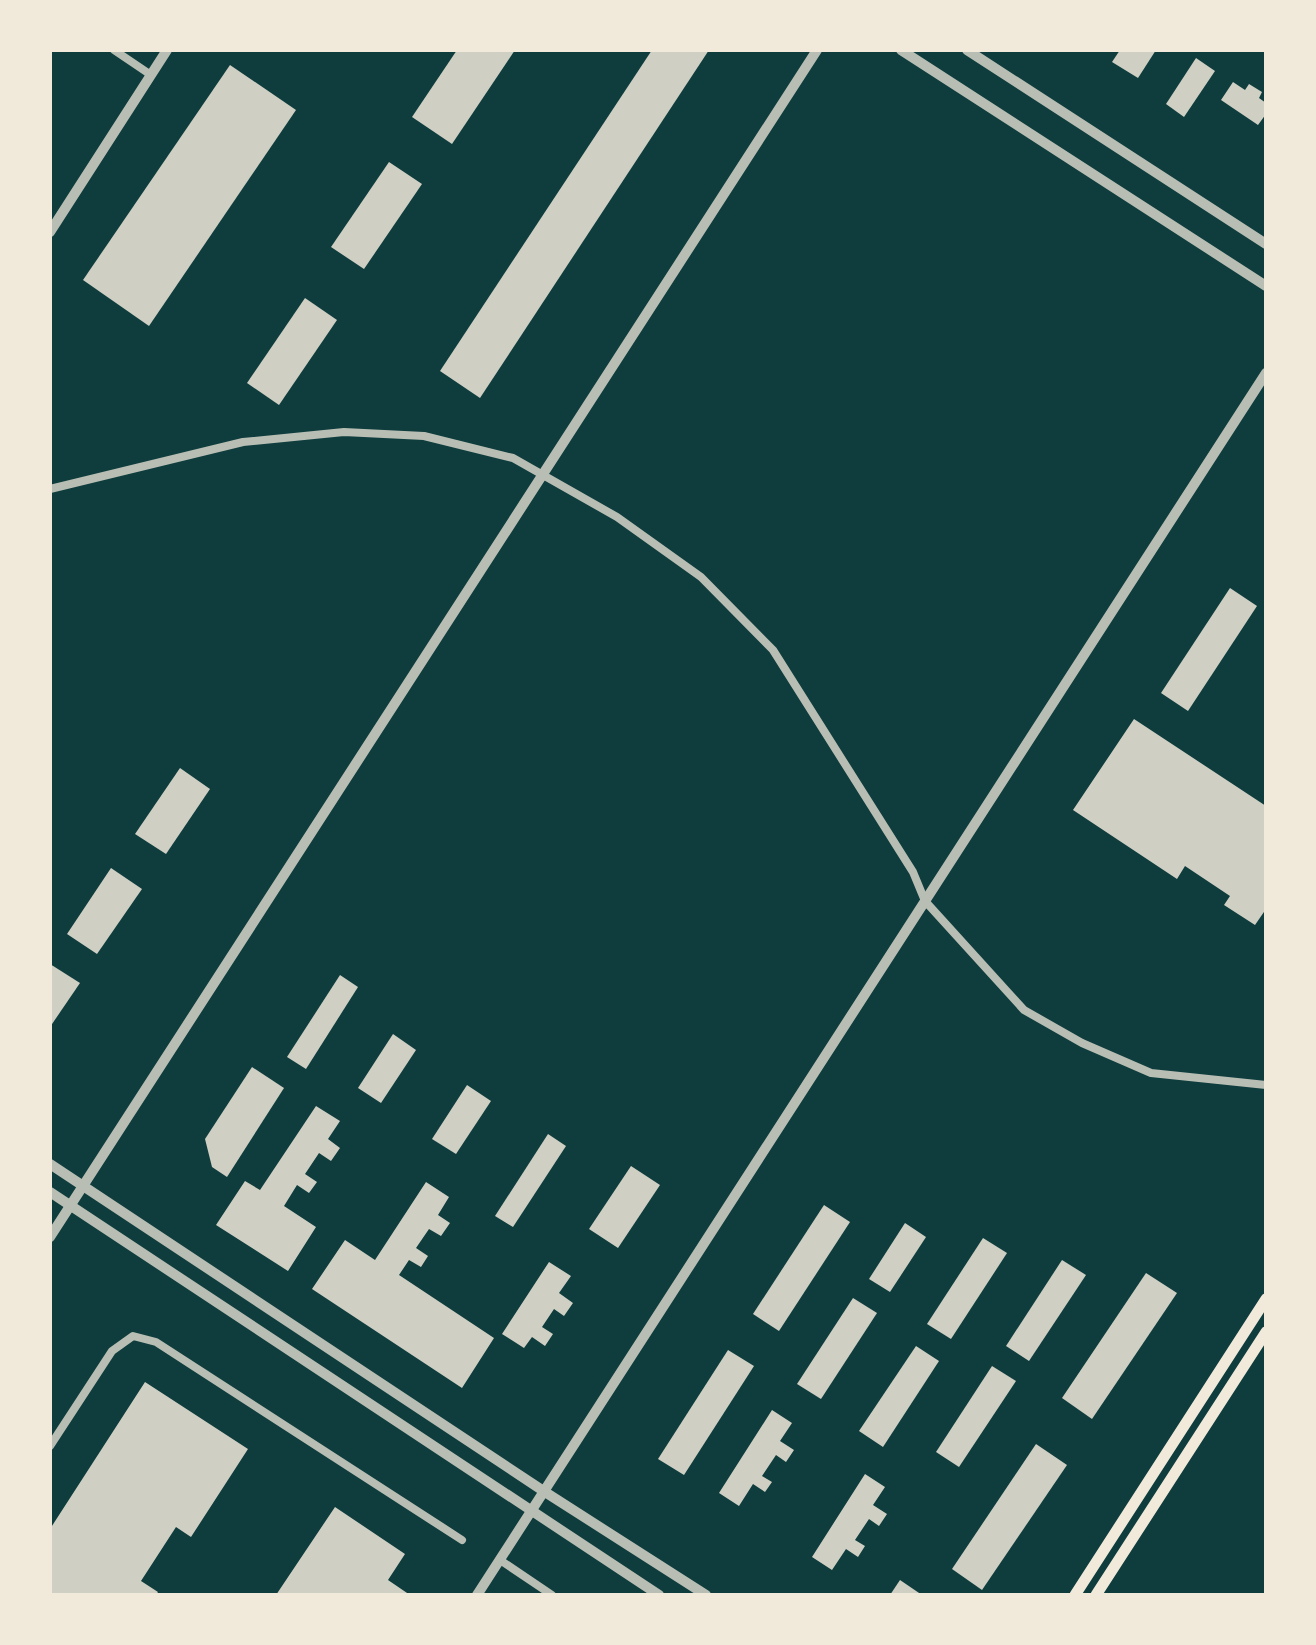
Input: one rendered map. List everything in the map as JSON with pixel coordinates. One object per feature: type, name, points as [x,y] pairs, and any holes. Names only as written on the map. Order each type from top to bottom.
[{"type":"main road","points":[[1075,1595],[1266,1299]]},
{"type":"main road","points":[[1096,1595],[1266,1332]]},
{"type":"street","points":[[114,50],[151,75]]},
{"type":"street","points":[[50,232],[167,50]]},
{"type":"street","points":[[50,1237],[817,50]]},
{"type":"street","points":[[901,50],[1266,286]]},
{"type":"street","points":[[967,50],[1266,244]]},
{"type":"street","points":[[477,1595],[1266,373]]},
{"type":"street","points":[[50,489],[243,442],[344,432],[424,436],[513,458],[617,517],[701,577],[773,650],[913,872],[925,901],[1024,1010],[1082,1043],[1151,1073],[1266,1085]]},
{"type":"street","points":[[50,1164],[706,1595]]},
{"type":"street","points":[[50,1192],[659,1595]]},
{"type":"street","points":[[50,1446],[112,1351],[133,1336],[156,1342],[462,1540]]},
{"type":"street","points":[[500,1560],[552,1595]]},
{"type":"building","points":[[457,50],[515,50],[452,144],[412,117]]},
{"type":"building","points":[[652,50],[709,50],[480,398],[440,371]]},
{"type":"building","points":[[1120,50],[1156,50],[1138,78],[1112,62]]},
{"type":"building","points":[[1196,58],[1215,71],[1184,117],[1166,104]]},
{"type":"building","points":[[230,65],[296,110],[149,326],[83,280]]},
{"type":"building","points":[[1233,82],[1245,90],[1249,84],[1262,92],[1259,98],[1266,103],[1266,114],[1258,125],[1221,100]]},
{"type":"building","points":[[389,162],[422,184],[364,269],[331,247]]},
{"type":"building","points":[[305,298],[337,320],[279,405],[247,383]]},
{"type":"building","points":[[1230,588],[1257,606],[1188,711],[1161,693]]},
{"type":"building","points":[[1134,719],[1266,806],[1266,909],[1255,925],[1224,905],[1230,896],[1185,866],[1177,879],[1073,810]]},
{"type":"building","points":[[180,768],[210,789],[166,854],[135,834]]},
{"type":"building","points":[[111,868],[142,889],[97,954],[67,934]]},
{"type":"building","points":[[50,964],[80,983],[50,1027]]},
{"type":"building","points":[[340,975],[358,987],[306,1069],[287,1057]]},
{"type":"building","points":[[393,1034],[416,1050],[381,1103],[358,1088]]},
{"type":"building","points":[[252,1067],[284,1088],[227,1177],[212,1167],[205,1139]]},
{"type":"building","points":[[467,1085],[491,1101],[456,1154],[432,1139]]},
{"type":"building","points":[[316,1106],[340,1121],[328,1139],[340,1148],[331,1161],[319,1153],[305,1174],[317,1182],[309,1193],[297,1185],[284,1206],[316,1227],[288,1271],[216,1225],[245,1181],[260,1190]]},
{"type":"building","points":[[548,1134],[566,1146],[513,1227],[495,1216]]},
{"type":"building","points":[[631,1166],[660,1185],[618,1248],[589,1229]]},
{"type":"building","points":[[426,1182],[449,1197],[438,1215],[450,1223],[441,1236],[429,1229],[416,1248],[428,1256],[421,1267],[409,1260],[399,1275],[494,1338],[462,1388],[312,1289],[345,1240],[375,1260]]},
{"type":"building","points":[[824,1205],[850,1222],[779,1331],[753,1314]]},
{"type":"building","points":[[905,1223],[926,1237],[890,1292],[869,1279]]},
{"type":"building","points":[[983,1238],[1007,1253],[951,1339],[927,1324]]},
{"type":"building","points":[[1062,1260],[1086,1275],[1029,1361],[1006,1346]]},
{"type":"building","points":[[549,1262],[571,1276],[559,1293],[573,1303],[564,1316],[554,1309],[542,1327],[553,1334],[545,1346],[532,1337],[524,1348],[502,1334]]},
{"type":"building","points":[[1146,1273],[1177,1293],[1092,1419],[1062,1398]]},
{"type":"building","points":[[853,1298],[877,1313],[821,1399],[797,1384]]},
{"type":"building","points":[[916,1346],[939,1361],[883,1447],[859,1431]]},
{"type":"building","points":[[728,1350],[754,1366],[684,1475],[658,1459]]},
{"type":"building","points":[[992,1366],[1016,1381],[959,1467],[936,1452]]},
{"type":"building","points":[[145,1382],[248,1449],[191,1537],[176,1527],[141,1581],[158,1592],[156,1595],[50,1595],[50,1529]]},
{"type":"building","points":[[772,1410],[792,1423],[780,1441],[794,1450],[786,1462],[776,1455],[762,1476],[772,1482],[765,1492],[753,1484],[739,1506],[719,1493]]},
{"type":"building","points":[[1036,1444],[1067,1465],[982,1590],[952,1569]]},
{"type":"building","points":[[865,1474],[885,1487],[873,1505],[887,1514],[879,1526],[869,1519],[855,1540],[865,1546],[858,1557],[846,1549],[832,1570],[812,1557]]},
{"type":"building","points":[[335,1507],[405,1554],[388,1580],[410,1595],[276,1595]]},
{"type":"building","points":[[900,1580],[922,1595],[890,1595]]}]
